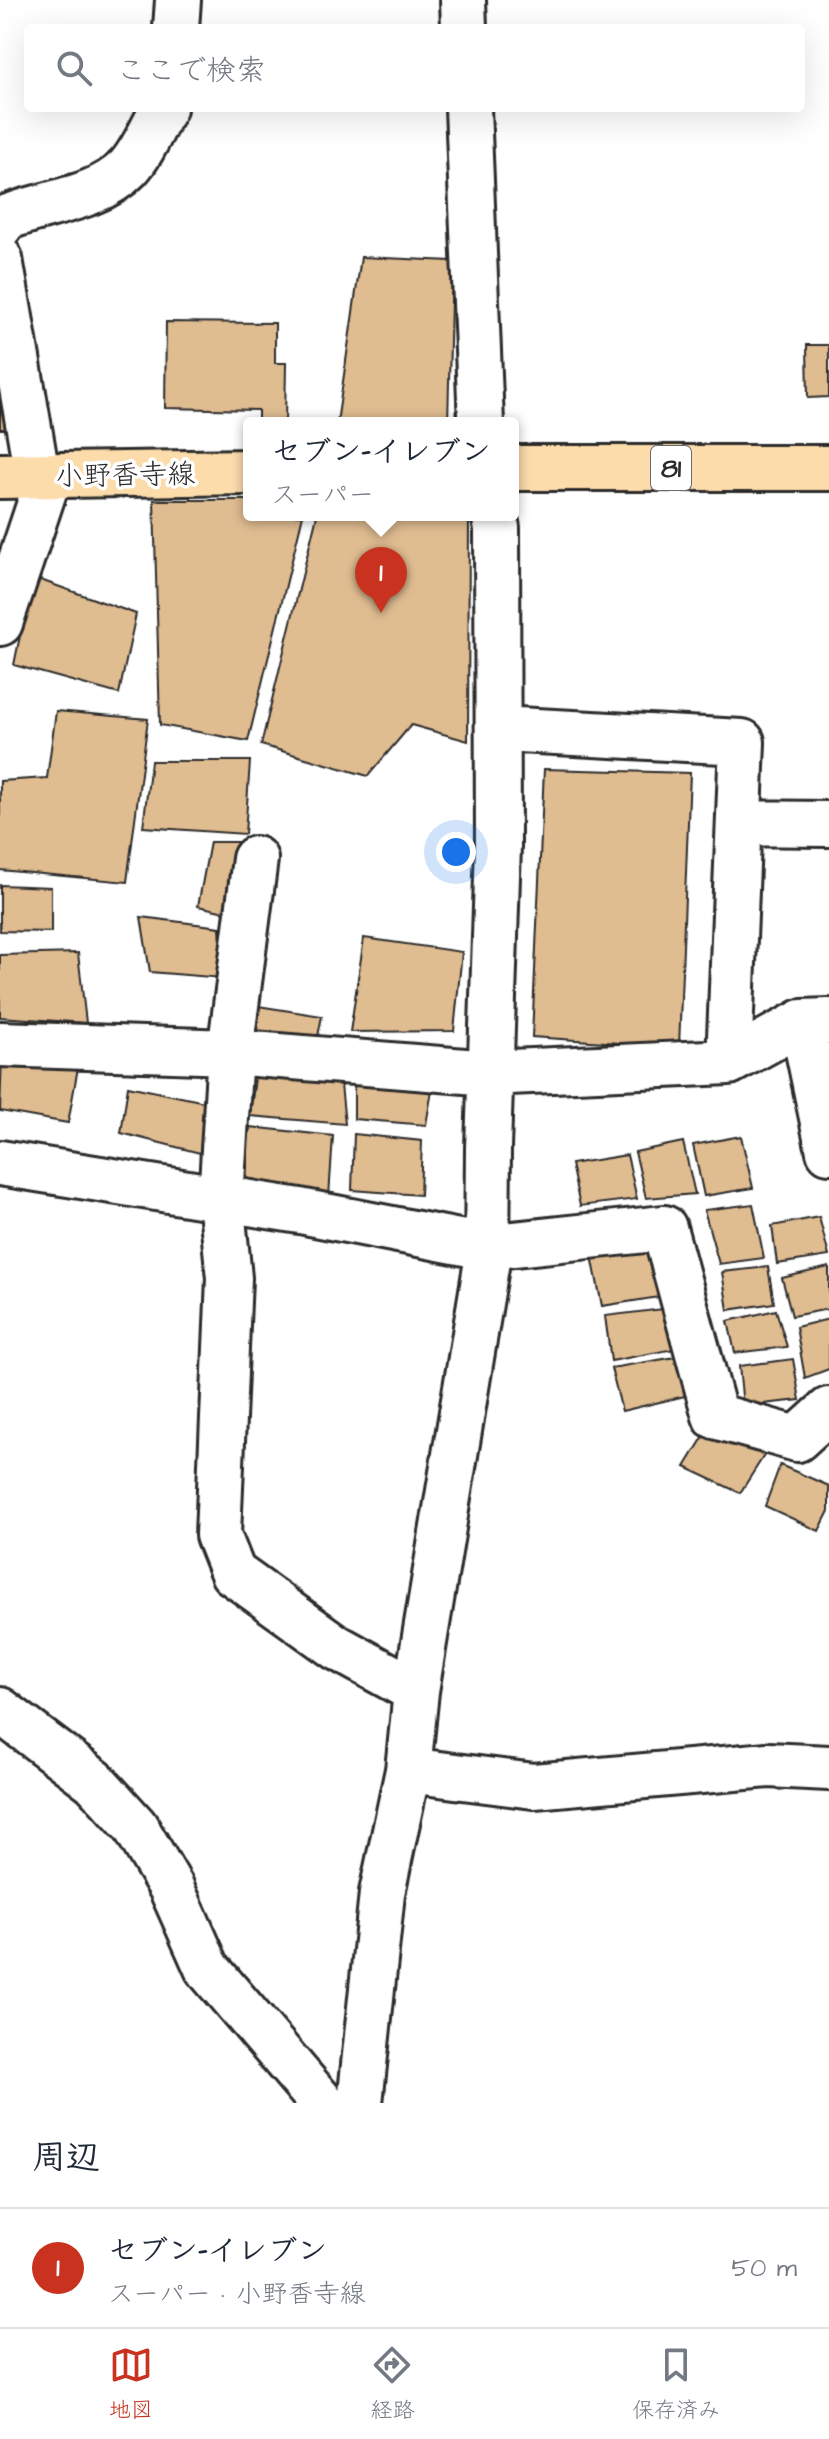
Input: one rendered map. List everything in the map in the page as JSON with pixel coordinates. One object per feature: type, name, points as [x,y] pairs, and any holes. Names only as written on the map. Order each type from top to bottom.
[{"type":"main road","name":"81","points":[[519,468],[829,468]]},
{"type":"main road","name":"小野香寺線","points":[[29,476],[243,472]]},
{"type":"street","points":[[176,24],[178,0]]},
{"type":"street","points":[[463,0],[464,24]]},
{"type":"street","points":[[0,226],[1,220],[26,209],[98,190],[129,167],[162,112]]},
{"type":"street","points":[[468,112],[481,417]]},
{"type":"street","points":[[0,259],[29,476],[0,623]]},
{"type":"street","points":[[360,2103],[382,1893],[408,1770],[416,1691],[487,1261],[498,846],[495,521]]},
{"type":"street","points":[[498,729],[742,742],[729,1062]]},
{"type":"street","points":[[739,823],[829,824]]},
{"type":"street","points":[[255,859],[230,1052],[221,1199],[229,1278],[218,1535],[233,1573],[336,1647],[416,1691]]},
{"type":"street","points":[[0,1044],[230,1052],[490,1073],[729,1062],[815,1022],[829,1151]]},
{"type":"street","points":[[0,1163],[485,1247],[664,1228],[715,1416],[797,1439],[829,1410]]},
{"type":"street","points":[[0,1710],[94,1781],[135,1826],[171,1887],[207,1968],[322,2103]]},
{"type":"street","points":[[408,1770],[534,1786],[768,1765],[829,1768]]},
{"type":"building","points":[[361,257],[452,261],[448,417],[338,417]]},
{"type":"building","points":[[166,322],[275,323],[275,363],[286,363],[285,417],[258,417],[258,410],[165,408]]},
{"type":"building","points":[[807,345],[829,345],[829,397],[808,398]]},
{"type":"building","points":[[0,368],[9,429],[0,429]]},
{"type":"building","points":[[154,500],[243,500],[243,521],[302,521],[248,741],[160,725]]},
{"type":"building","points":[[316,521],[469,521],[468,741],[411,725],[368,776],[261,745]]},
{"type":"building","points":[[32,577],[136,614],[119,694],[14,665]]},
{"type":"building","points":[[56,711],[148,719],[127,882],[0,870],[0,781],[47,778]]},
{"type":"building","points":[[151,761],[250,761],[245,834],[143,827]]},
{"type":"building","points":[[544,769],[690,773],[679,1047],[532,1037]]},
{"type":"building","points":[[210,842],[244,842],[234,914],[198,906]]},
{"type":"building","points":[[0,885],[51,887],[51,932],[0,931]]},
{"type":"building","points":[[141,917],[220,927],[223,978],[150,972]]},
{"type":"building","points":[[364,938],[462,952],[454,1031],[350,1032]]},
{"type":"building","points":[[78,953],[86,1023],[0,1017],[0,955]]},
{"type":"building","points":[[258,1006],[322,1016],[316,1046],[255,1043]]},
{"type":"building","points":[[2,1055],[79,1062],[68,1123],[0,1111]]},
{"type":"building","points":[[256,1070],[340,1075],[345,1124],[250,1116]]},
{"type":"building","points":[[354,1078],[433,1085],[426,1125],[354,1119]]},
{"type":"building","points":[[128,1086],[205,1102],[200,1153],[121,1133]]},
{"type":"building","points":[[250,1127],[333,1136],[329,1197],[242,1184]]},
{"type":"building","points":[[354,1134],[422,1141],[420,1195],[352,1190]]},
{"type":"building","points":[[741,1136],[753,1188],[704,1196],[693,1145]]},
{"type":"building","points":[[683,1142],[695,1194],[646,1198],[635,1152]]},
{"type":"building","points":[[627,1155],[637,1199],[580,1206],[571,1164]]},
{"type":"building","points":[[753,1204],[764,1258],[719,1264],[704,1210]]},
{"type":"building","points":[[819,1217],[829,1256],[777,1264],[772,1226]]},
{"type":"building","points":[[647,1248],[659,1297],[602,1306],[592,1256]]},
{"type":"building","points":[[768,1267],[774,1303],[728,1310],[722,1272]]},
{"type":"building","points":[[829,1267],[829,1309],[792,1316],[782,1278]]},
{"type":"building","points":[[663,1309],[674,1349],[611,1361],[605,1316]]},
{"type":"building","points":[[776,1310],[787,1347],[735,1353],[728,1321]]},
{"type":"building","points":[[829,1319],[829,1369],[805,1378],[796,1327]]},
{"type":"building","points":[[676,1357],[685,1396],[622,1411],[611,1368]]},
{"type":"building","points":[[793,1359],[800,1400],[743,1406],[739,1366]]},
{"type":"building","points":[[707,1431],[765,1454],[740,1493],[685,1467]]},
{"type":"building","points":[[780,1465],[829,1486],[829,1511],[819,1531],[765,1506]]},
{"type":"place","name":"セブン-イレブン","points":[[381,613]]}]
